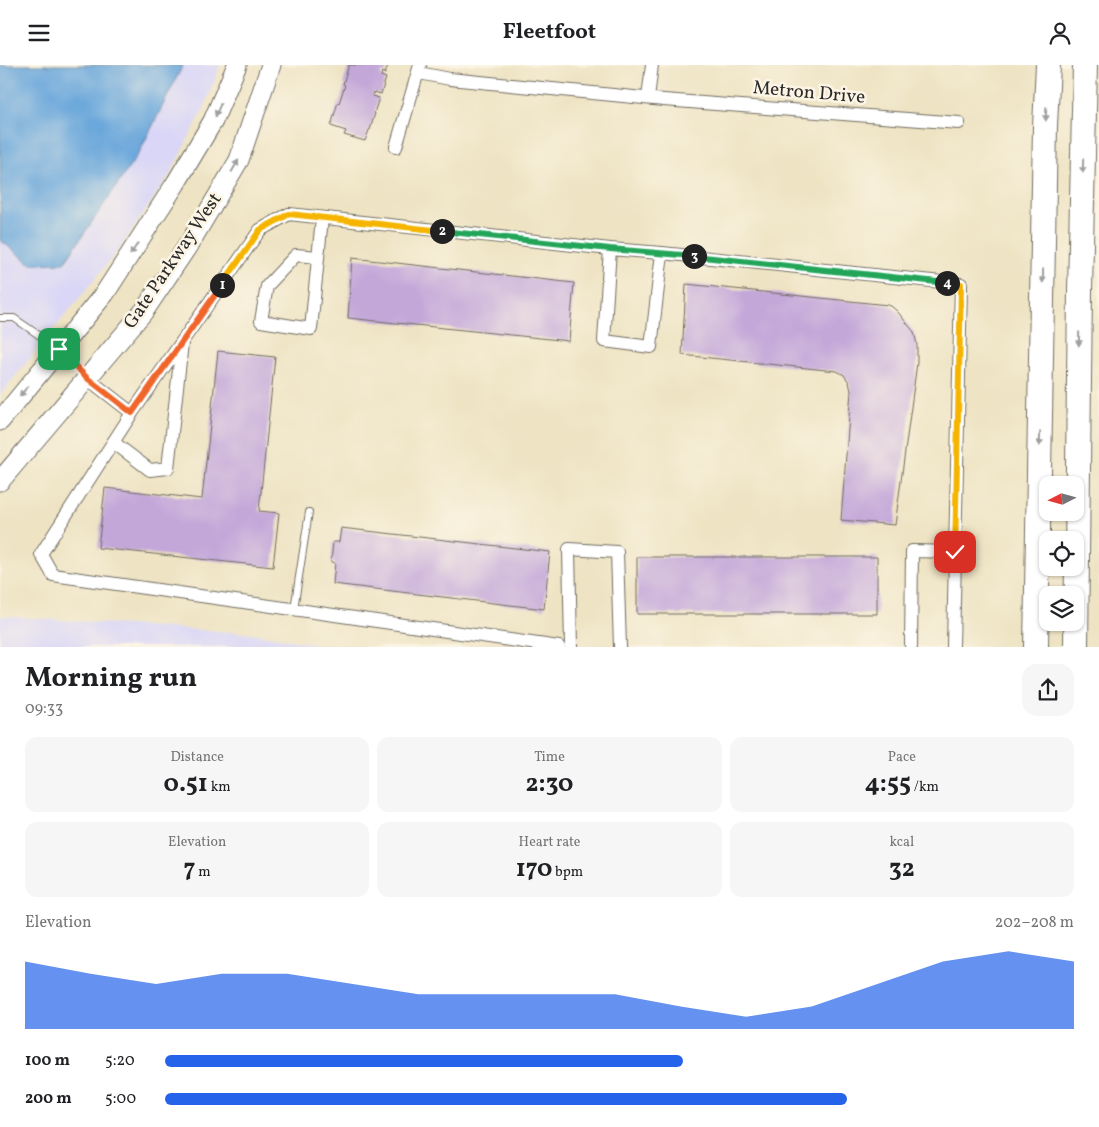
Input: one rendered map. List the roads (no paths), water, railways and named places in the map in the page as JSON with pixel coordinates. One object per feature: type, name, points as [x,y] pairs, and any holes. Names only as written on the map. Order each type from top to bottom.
[{"type":"highway","points":[[1036,647],[1045,125],[1048,65]]},
{"type":"highway","points":[[1076,647],[1080,290],[1085,65]]},
{"type":"main road","name":"Gate Parkway West","points":[[0,421],[105,293],[176,183],[213,121],[238,65]]},
{"type":"main road","name":"Gate Parkway West","points":[[0,481],[144,311],[191,241],[239,160],[271,65]]},
{"type":"street","points":[[648,99],[652,65]]},
{"type":"street","points":[[396,147],[420,69]]},
{"type":"street","name":"Metron Drive","points":[[420,69],[450,79],[648,99],[959,123]]},
{"type":"street","points":[[559,647],[53,575],[41,554],[132,413],[260,230],[289,214],[610,249],[961,284],[953,647]]},
{"type":"street","points":[[318,257],[296,255],[267,286],[261,321],[311,329],[322,218]]},
{"type":"street","points":[[610,249],[604,341],[651,347],[662,253]]},
{"type":"street","points":[[113,442],[150,470],[168,467],[182,341]]},
{"type":"street","points":[[87,378],[132,413]]},
{"type":"street","points":[[571,647],[569,549],[617,551],[620,647]]},
{"type":"street","points":[[911,647],[912,551],[955,552]]},
{"type":"lane","points":[[0,318],[14,318],[59,349],[87,378]]},
{"type":"lane","points":[[294,609],[309,512]]},
{"type":"water","points":[[0,65],[183,65],[139,153],[64,263],[31,264],[0,240]]}]
